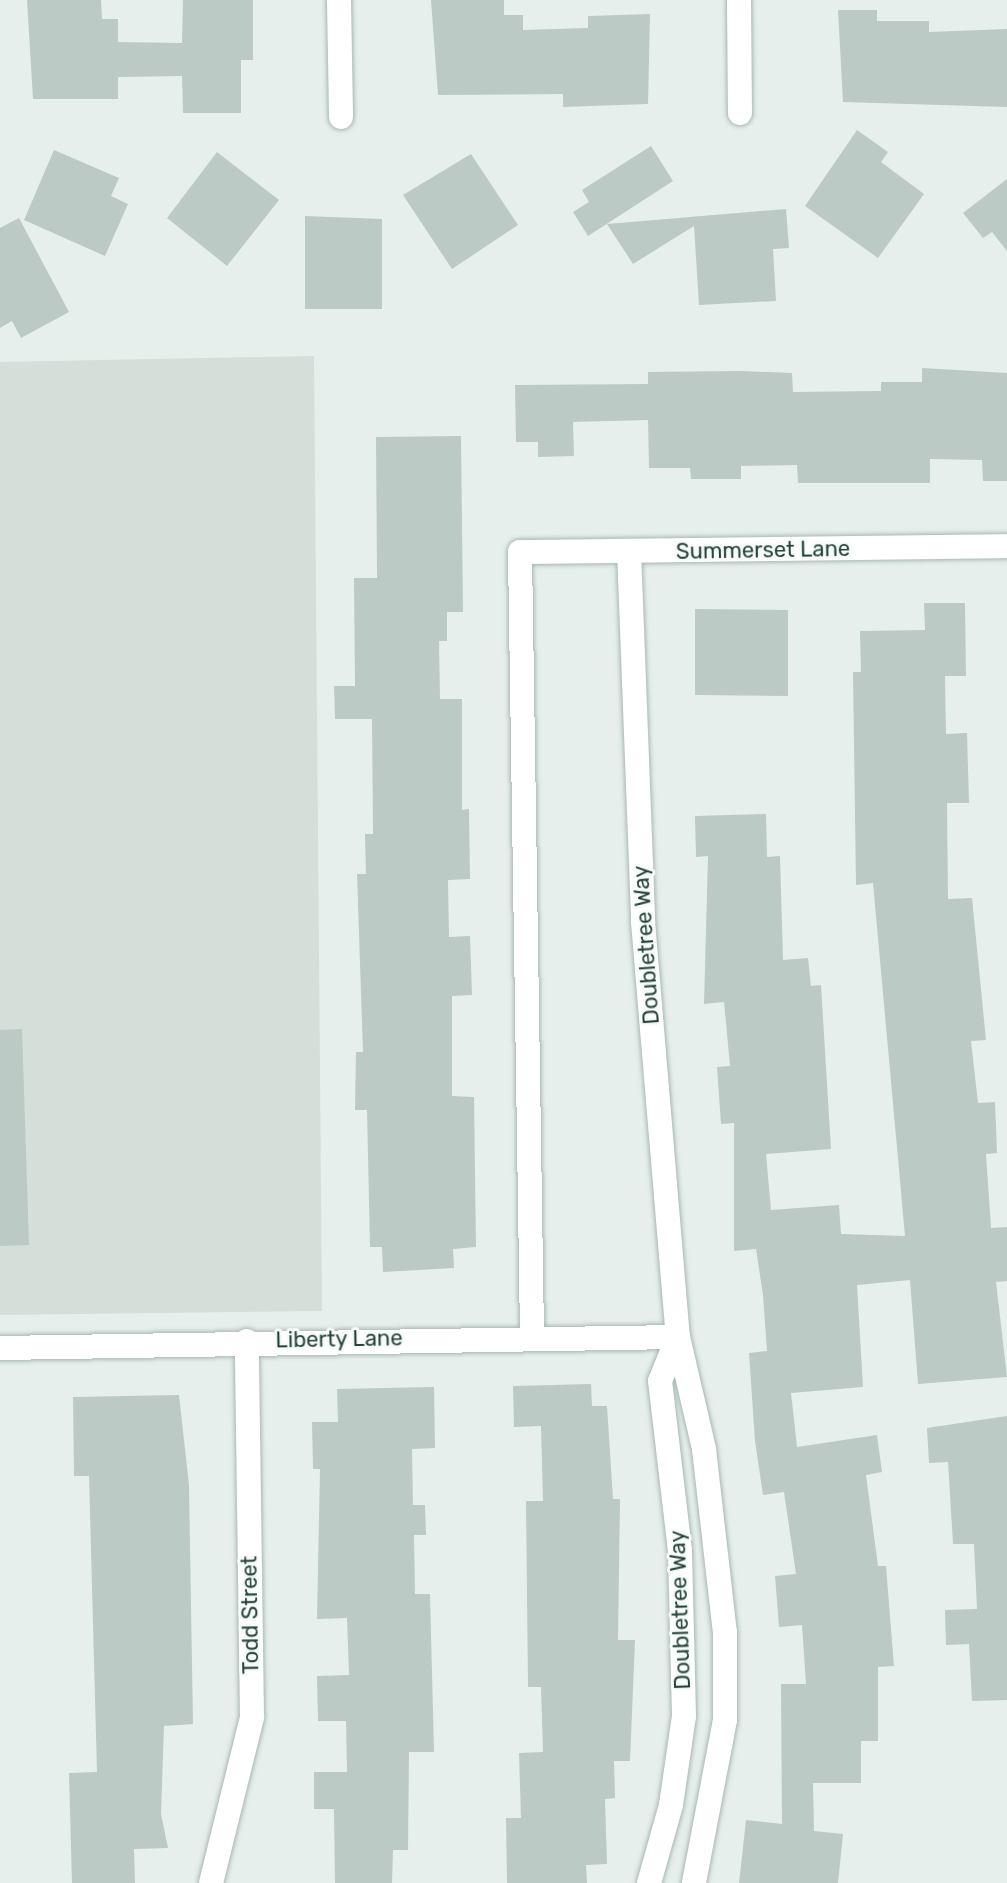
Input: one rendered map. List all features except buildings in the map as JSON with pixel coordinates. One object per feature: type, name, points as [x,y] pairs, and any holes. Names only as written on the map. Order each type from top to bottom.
[{"type":"street","points":[[339,0],[341,117]]},
{"type":"street","points":[[739,0],[740,113]]},
{"type":"street","name":"Summerset Lane","points":[[532,1334],[520,552],[1007,546]]},
{"type":"street","name":"Doubletree Way","points":[[629,551],[643,922],[678,1337],[693,1377],[725,1632],[725,1720],[694,1883]]},
{"type":"street","name":"Liberty Lane","points":[[0,1348],[532,1334],[678,1337]]},
{"type":"street","name":"Doubletree Way","points":[[649,1883],[684,1716],[680,1551],[660,1381],[678,1337]]},
{"type":"street","name":"Todd Street","points":[[211,1883],[252,1717],[247,1341]]},
{"type":"shaded area","points":[[314,356],[322,1311],[0,1315],[0,362]]}]
